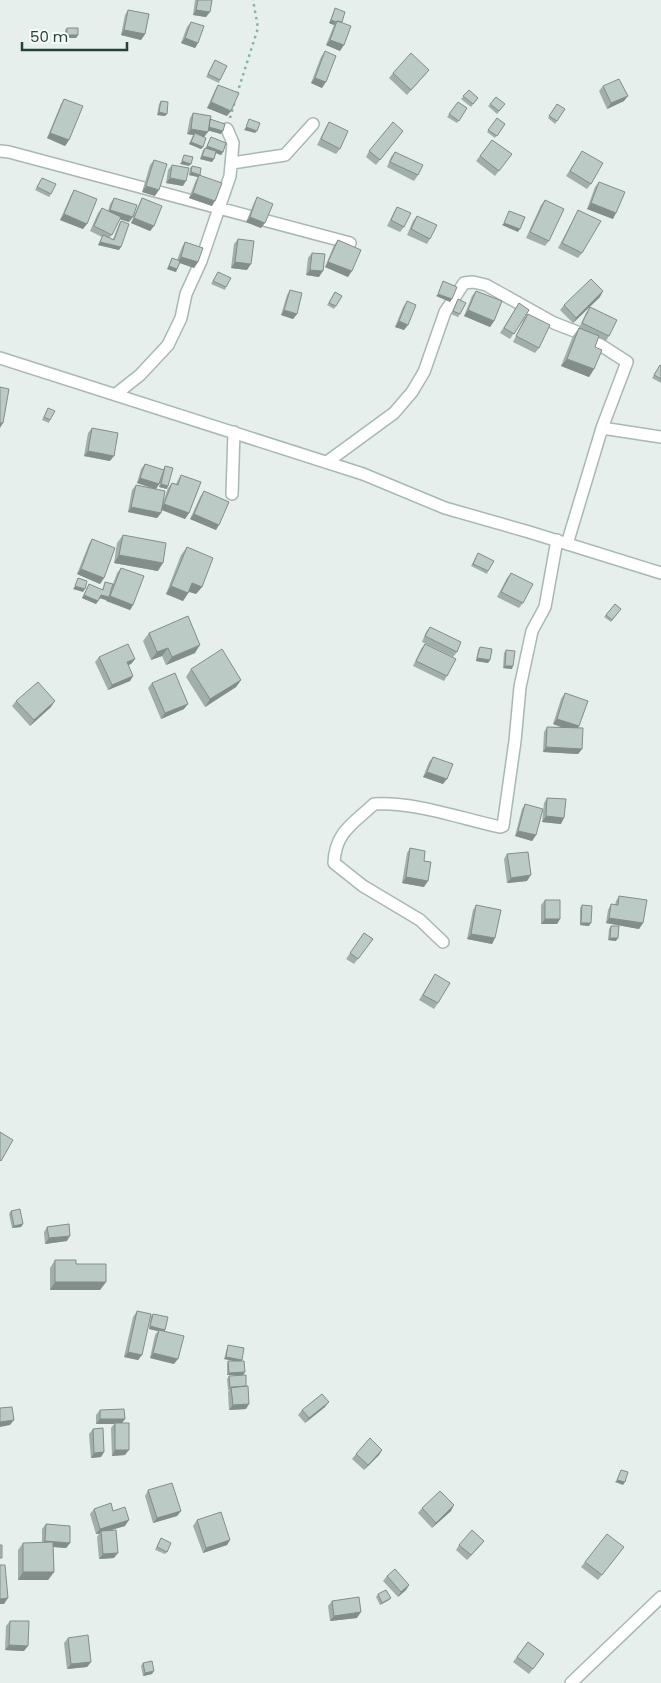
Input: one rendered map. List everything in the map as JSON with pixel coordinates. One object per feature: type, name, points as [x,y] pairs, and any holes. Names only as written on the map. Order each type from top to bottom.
[{"type":"street","points":[[232,163],[285,156],[313,124]]},
{"type":"street","points":[[116,394],[140,375],[168,345],[181,318],[186,294],[201,260],[230,176],[233,142],[227,129]]},
{"type":"street","points":[[0,151],[220,207],[350,243]]},
{"type":"street","points":[[327,462],[394,413],[412,392],[424,372],[445,312],[464,283],[473,282],[486,285],[554,323],[585,335],[627,362],[562,542],[545,607],[532,631],[520,687],[515,741],[503,826],[500,827],[398,804],[374,804],[342,834],[334,848],[334,863],[363,886],[420,920],[443,942]]},
{"type":"street","points":[[0,358],[363,474],[445,508],[661,573]]},
{"type":"street","points":[[602,428],[661,437]]},
{"type":"street","points":[[232,494],[234,432]]},
{"type":"street","points":[[571,1683],[661,1597]]},
{"type":"path","points":[[227,129],[258,28],[253,0]]},
{"type":"building","points":[[198,0],[212,0],[210,12],[196,10]]},
{"type":"building","points":[[335,8],[345,12],[342,22],[331,20]]},
{"type":"building","points":[[128,10],[149,14],[145,34],[124,30]]},
{"type":"building","points":[[337,21],[351,26],[344,45],[330,40]]},
{"type":"building","points":[[191,22],[204,26],[198,43],[185,38]]},
{"type":"building","points":[[67,28],[78,28],[78,35],[67,35]]},
{"type":"building","points":[[325,51],[336,56],[326,82],[315,78]]},
{"type":"building","points":[[411,53],[429,70],[411,90],[393,73]]},
{"type":"building","points":[[215,60],[227,66],[220,80],[208,74]]},
{"type":"building","points":[[619,79],[628,96],[611,103],[603,86]]},
{"type":"building","points":[[218,85],[239,93],[231,111],[211,102]]},
{"type":"building","points":[[469,90],[478,98],[473,104],[463,96]]},
{"type":"building","points":[[496,97],[505,104],[499,111],[490,104]]},
{"type":"building","points":[[64,99],[83,106],[69,140],[50,133]]},
{"type":"building","points":[[161,101],[168,102],[167,114],[159,112]]},
{"type":"building","points":[[458,102],[467,108],[459,121],[449,114]]},
{"type":"building","points":[[557,104],[565,109],[557,121],[549,116]]},
{"type":"building","points":[[193,113],[211,116],[208,132],[191,129]]},
{"type":"building","points":[[497,118],[505,124],[497,136],[488,130]]},
{"type":"building","points":[[210,119],[225,124],[223,131],[209,127]]},
{"type":"building","points":[[249,119],[260,123],[257,131],[246,127]]},
{"type":"building","points":[[329,122],[348,131],[340,149],[321,139]]},
{"type":"building","points":[[393,122],[403,131],[380,160],[369,151]]},
{"type":"building","points":[[195,133],[206,138],[203,147],[191,142]]},
{"type":"building","points":[[211,137],[226,143],[223,152],[207,146]]},
{"type":"building","points":[[492,140],[512,154],[499,171],[480,156]]},
{"type":"building","points":[[205,148],[216,151],[214,159],[202,156]]},
{"type":"building","points":[[582,151],[603,163],[591,184],[570,171]]},
{"type":"building","points":[[395,152],[423,165],[418,175],[390,162]]},
{"type":"building","points":[[184,155],[193,157],[191,164],[182,161]]},
{"type":"building","points":[[154,160],[167,164],[159,190],[146,186]]},
{"type":"building","points":[[172,165],[189,168],[186,181],[170,178]]},
{"type":"building","points":[[192,166],[201,168],[200,175],[191,172]]},
{"type":"building","points":[[199,175],[222,183],[215,201],[193,193]]},
{"type":"building","points":[[42,178],[56,184],[51,194],[37,187]]},
{"type":"building","points":[[599,182],[625,192],[616,213],[591,203]]},
{"type":"building","points":[[74,190],[97,199],[87,224],[64,214]]},
{"type":"building","points":[[257,197],[273,204],[265,223],[250,217]]},
{"type":"building","points":[[114,198],[137,205],[133,217],[110,210]]},
{"type":"building","points":[[142,198],[162,206],[154,226],[134,218]]},
{"type":"building","points":[[545,200],[564,209],[549,241],[530,232]]},
{"type":"building","points":[[397,207],[411,213],[404,227],[391,220]]},
{"type":"building","points":[[102,208],[121,217],[112,235],[94,226]]},
{"type":"building","points":[[578,210],[601,221],[582,253],[562,243]]},
{"type":"building","points":[[509,211],[525,217],[520,229],[504,223]]},
{"type":"building","points":[[417,216],[437,225],[430,239],[411,229]]},
{"type":"building","points":[[121,221],[129,224],[121,247],[100,242],[103,235],[114,240]]},
{"type":"building","points":[[238,239],[254,241],[251,264],[235,262]]},
{"type":"building","points":[[338,240],[361,250],[352,271],[328,262]]},
{"type":"building","points":[[185,242],[203,248],[198,262],[181,257]]},
{"type":"building","points":[[312,253],[325,254],[323,271],[310,270]]},
{"type":"building","points":[[172,258],[180,261],[177,269],[169,266]]},
{"type":"building","points":[[218,272],[231,278],[226,287],[213,281]]},
{"type":"building","points":[[591,279],[603,291],[576,318],[564,305]]},
{"type":"building","points":[[443,281],[457,287],[452,299],[438,294]]},
{"type":"building","points":[[290,290],[302,293],[297,314],[284,310]]},
{"type":"building","points":[[476,291],[502,301],[494,321],[468,310]]},
{"type":"building","points":[[335,292],[342,296],[336,306],[329,303]]},
{"type":"building","points":[[458,299],[466,303],[460,314],[453,311]]},
{"type":"building","points":[[407,301],[416,305],[408,325],[399,321]]},
{"type":"building","points":[[519,303],[529,310],[514,334],[504,328]]},
{"type":"building","points":[[590,307],[617,320],[609,336],[582,323]]},
{"type":"building","points":[[528,314],[550,325],[539,348],[516,336]]},
{"type":"building","points":[[579,328],[599,336],[595,347],[602,350],[594,369],[567,359]]},
{"type":"building","points":[[661,366],[661,379],[654,375]]},
{"type":"building","points":[[0,387],[9,389],[3,423],[0,423]]},
{"type":"building","points":[[48,408],[55,411],[50,420],[44,417]]},
{"type":"building","points":[[92,428],[118,433],[114,456],[88,451]]},
{"type":"building","points":[[145,464],[164,470],[159,484],[140,478]]},
{"type":"building","points":[[165,466],[173,468],[168,486],[161,484]]},
{"type":"building","points":[[181,475],[201,482],[189,513],[164,504],[172,483],[178,485]]},
{"type":"building","points":[[136,485],[165,491],[161,513],[131,507]]},
{"type":"building","points":[[204,491],[229,502],[219,525],[194,514]]},
{"type":"building","points":[[123,535],[166,543],[163,563],[119,555]]},
{"type":"building","points":[[92,539],[115,548],[104,578],[81,569]]},
{"type":"building","points":[[187,547],[213,558],[202,587],[192,583],[188,593],[171,586]]},
{"type":"building","points":[[478,553],[494,561],[488,571],[473,564]]},
{"type":"building","points":[[121,568],[144,576],[133,605],[110,596]]},
{"type":"building","points":[[511,573],[533,584],[523,603],[501,592]]},
{"type":"building","points":[[78,578],[87,581],[85,589],[75,586]]},
{"type":"building","points":[[105,582],[113,584],[109,597],[101,595],[98,601],[84,595],[89,584],[103,590]]},
{"type":"building","points":[[615,604],[621,609],[612,620],[606,615]]},
{"type":"building","points":[[188,616],[200,645],[172,657],[168,648],[157,652],[149,633]]},
{"type":"building","points":[[430,627],[461,642],[457,652],[425,636]]},
{"type":"building","points":[[128,644],[135,659],[127,662],[133,676],[112,685],[99,657]]},
{"type":"building","points":[[425,644],[456,659],[447,676],[416,661]]},
{"type":"building","points":[[480,647],[492,649],[490,660],[477,658]]},
{"type":"building","points":[[222,649],[241,680],[210,699],[191,669]]},
{"type":"building","points":[[506,650],[515,651],[513,666],[505,666]]},
{"type":"building","points":[[175,673],[188,704],[165,713],[152,683]]},
{"type":"building","points":[[38,682],[55,701],[34,720],[16,701]]},
{"type":"building","points":[[565,693],[588,701],[579,726],[557,719]]},
{"type":"building","points":[[547,727],[583,728],[582,749],[546,747]]},
{"type":"building","points":[[433,757],[453,764],[447,779],[427,772]]},
{"type":"building","points":[[547,798],[566,799],[564,818],[546,816]]},
{"type":"building","points":[[525,804],[543,809],[536,835],[518,831]]},
{"type":"building","points":[[410,848],[425,851],[424,861],[431,862],[428,881],[406,877]]},
{"type":"building","points":[[528,852],[531,875],[511,878],[507,854]]},
{"type":"building","points":[[619,896],[647,900],[643,923],[609,918],[611,904],[618,905]]},
{"type":"building","points":[[545,900],[560,900],[560,919],[545,919]]},
{"type":"building","points":[[476,905],[501,910],[495,938],[471,934]]},
{"type":"building","points":[[582,905],[592,906],[591,923],[581,923]]},
{"type":"building","points":[[611,926],[619,926],[618,938],[610,938]]},
{"type":"building","points":[[364,933],[373,939],[358,959],[350,953]]},
{"type":"building","points":[[435,974],[450,983],[438,1003],[423,995]]},
{"type":"building","points":[[0,1132],[13,1140],[1,1161],[0,1160]]},
{"type":"building","points":[[20,1209],[23,1224],[14,1226],[11,1211]]},
{"type":"building","points":[[69,1224],[70,1236],[49,1238],[47,1227]]},
{"type":"building","points":[[55,1260],[76,1260],[76,1264],[106,1264],[106,1282],[55,1282]]},
{"type":"building","points":[[137,1311],[151,1314],[142,1355],[128,1352]]},
{"type":"building","points":[[153,1314],[168,1317],[165,1330],[150,1326]]},
{"type":"building","points":[[159,1330],[184,1336],[178,1359],[153,1353]]},
{"type":"building","points":[[228,1345],[244,1348],[242,1360],[226,1357]]},
{"type":"building","points":[[228,1361],[244,1361],[245,1372],[229,1373]]},
{"type":"building","points":[[246,1375],[246,1386],[230,1388],[229,1376]]},
{"type":"building","points":[[248,1386],[249,1404],[233,1405],[231,1387]]},
{"type":"building","points":[[322,1394],[329,1402],[309,1418],[302,1410]]},
{"type":"building","points":[[12,1407],[14,1420],[0,1422],[0,1408]]},
{"type":"building","points":[[124,1409],[125,1419],[100,1419],[100,1410]]},
{"type":"building","points":[[115,1423],[129,1423],[129,1450],[115,1450]]},
{"type":"building","points":[[103,1428],[104,1452],[94,1453],[93,1429]]},
{"type":"building","points":[[370,1438],[382,1450],[368,1465],[356,1454]]},
{"type":"building","points":[[621,1470],[628,1472],[625,1482],[617,1480]]},
{"type":"building","points":[[172,1483],[181,1511],[157,1518],[148,1490]]},
{"type":"building","points":[[440,1491],[454,1505],[436,1523],[422,1508]]},
{"type":"building","points":[[111,1503],[113,1511],[125,1507],[129,1520],[100,1529],[94,1509]]},
{"type":"building","points":[[221,1512],[230,1540],[206,1548],[197,1520]]},
{"type":"building","points":[[46,1524],[70,1526],[70,1543],[45,1541]]},
{"type":"building","points":[[116,1530],[118,1553],[103,1554],[101,1531]]},
{"type":"building","points":[[472,1530],[484,1541],[471,1555],[459,1545]]},
{"type":"building","points":[[607,1534],[624,1547],[602,1575],[585,1562]]},
{"type":"building","points":[[161,1538],[171,1543],[167,1552],[157,1547]]},
{"type":"building","points":[[53,1542],[54,1572],[23,1572],[23,1543]]},
{"type":"building","points":[[0,1545],[2,1545],[2,1558],[0,1558]]},
{"type":"building","points":[[0,1565],[5,1565],[8,1598],[0,1599]]},
{"type":"building","points":[[395,1569],[409,1585],[401,1592],[387,1576]]},
{"type":"building","points":[[386,1590],[391,1598],[382,1603],[378,1594]]},
{"type":"building","points":[[359,1597],[361,1612],[334,1616],[332,1601]]},
{"type":"building","points":[[10,1621],[29,1621],[28,1646],[9,1645]]},
{"type":"building","points":[[88,1635],[91,1662],[71,1664],[68,1638]]},
{"type":"building","points":[[528,1642],[544,1654],[533,1669],[517,1657]]},
{"type":"building","points":[[152,1661],[154,1671],[145,1673],[143,1663]]}]
